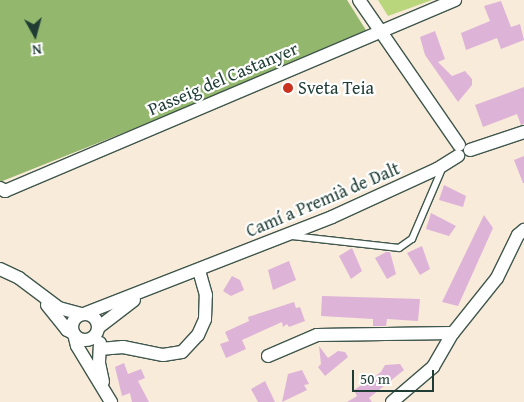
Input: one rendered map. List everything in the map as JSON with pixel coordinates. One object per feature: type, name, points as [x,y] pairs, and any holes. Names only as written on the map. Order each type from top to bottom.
[{"type":"street","points":[[359,0],[463,150]]},
{"type":"street","name":"Passeig del Castanyer","points":[[2,190],[455,0]]},
{"type":"street","name":"Camí a Premià de Dalt","points":[[84,314],[144,293],[287,235],[443,165],[463,150],[524,132]]},
{"type":"street","points":[[392,402],[433,367],[453,333],[496,278],[518,234],[524,230]]},
{"type":"street","points":[[0,269],[59,308],[94,317],[99,328],[101,375],[109,399]]},
{"type":"street","points":[[100,349],[123,347],[163,356],[182,352],[198,335],[205,318],[206,295],[199,271]]},
{"type":"street","points":[[38,293],[67,330],[86,340],[94,337],[99,328]]},
{"type":"street","name":"Camí a Premià de Dalt","points":[[99,328],[144,293]]},
{"type":"street","points":[[84,314],[73,322],[77,346],[109,399]]},
{"type":"street","points":[[268,356],[317,335],[453,333]]},
{"type":"lane","points":[[287,235],[400,248],[412,239],[443,165]]},
{"type":"green space","points":[[0,0],[347,0],[369,35],[0,182]]},
{"type":"green space","points":[[378,0],[432,0],[388,16]]},
{"type":"building","points":[[501,1],[511,27],[520,24],[524,40],[501,49],[497,38],[466,50],[461,33],[490,21],[484,6]]},
{"type":"building","points":[[435,31],[445,59],[438,62],[452,76],[465,71],[472,79],[472,85],[458,102],[425,55],[420,37]]},
{"type":"building","points":[[524,87],[524,124],[521,125],[517,114],[483,127],[475,105]]},
{"type":"building","points":[[524,156],[524,183],[523,183],[514,160]]},
{"type":"building","points":[[444,185],[466,196],[463,207],[439,200]]},
{"type":"building","points":[[431,213],[456,226],[449,236],[426,229]]},
{"type":"building","points":[[484,215],[493,228],[458,306],[442,302]]},
{"type":"building","points":[[422,246],[430,269],[420,275],[407,253]]},
{"type":"building","points":[[352,248],[362,271],[351,279],[339,256]]},
{"type":"building","points":[[390,252],[396,274],[387,279],[375,258]]},
{"type":"building","points":[[289,261],[296,280],[273,290],[268,270]]},
{"type":"building","points":[[232,276],[240,280],[244,290],[231,296],[223,291]]},
{"type":"building","points":[[322,296],[420,299],[418,321],[387,319],[386,326],[373,326],[373,319],[321,316]]},
{"type":"building","points":[[294,302],[296,308],[300,307],[305,321],[289,327],[287,324],[283,327],[282,322],[242,340],[246,349],[226,358],[220,344],[229,341],[225,332],[249,321],[248,317]]},
{"type":"building","points":[[319,346],[328,358],[338,351],[345,352],[348,357],[325,376],[318,367],[321,364]]},
{"type":"building","points":[[124,363],[128,374],[141,369],[145,378],[138,381],[149,402],[132,402],[130,393],[122,396],[115,367]]},
{"type":"building","points":[[400,364],[404,370],[369,398],[372,402],[347,402],[357,396],[354,390],[381,372],[385,365]]},
{"type":"building","points":[[302,370],[309,384],[304,385],[307,390],[282,402],[288,374]]},
{"type":"building","points":[[265,381],[275,402],[258,402],[251,389]]},
{"type":"place","name":"Sveta Teia","points":[[288,88]]}]
